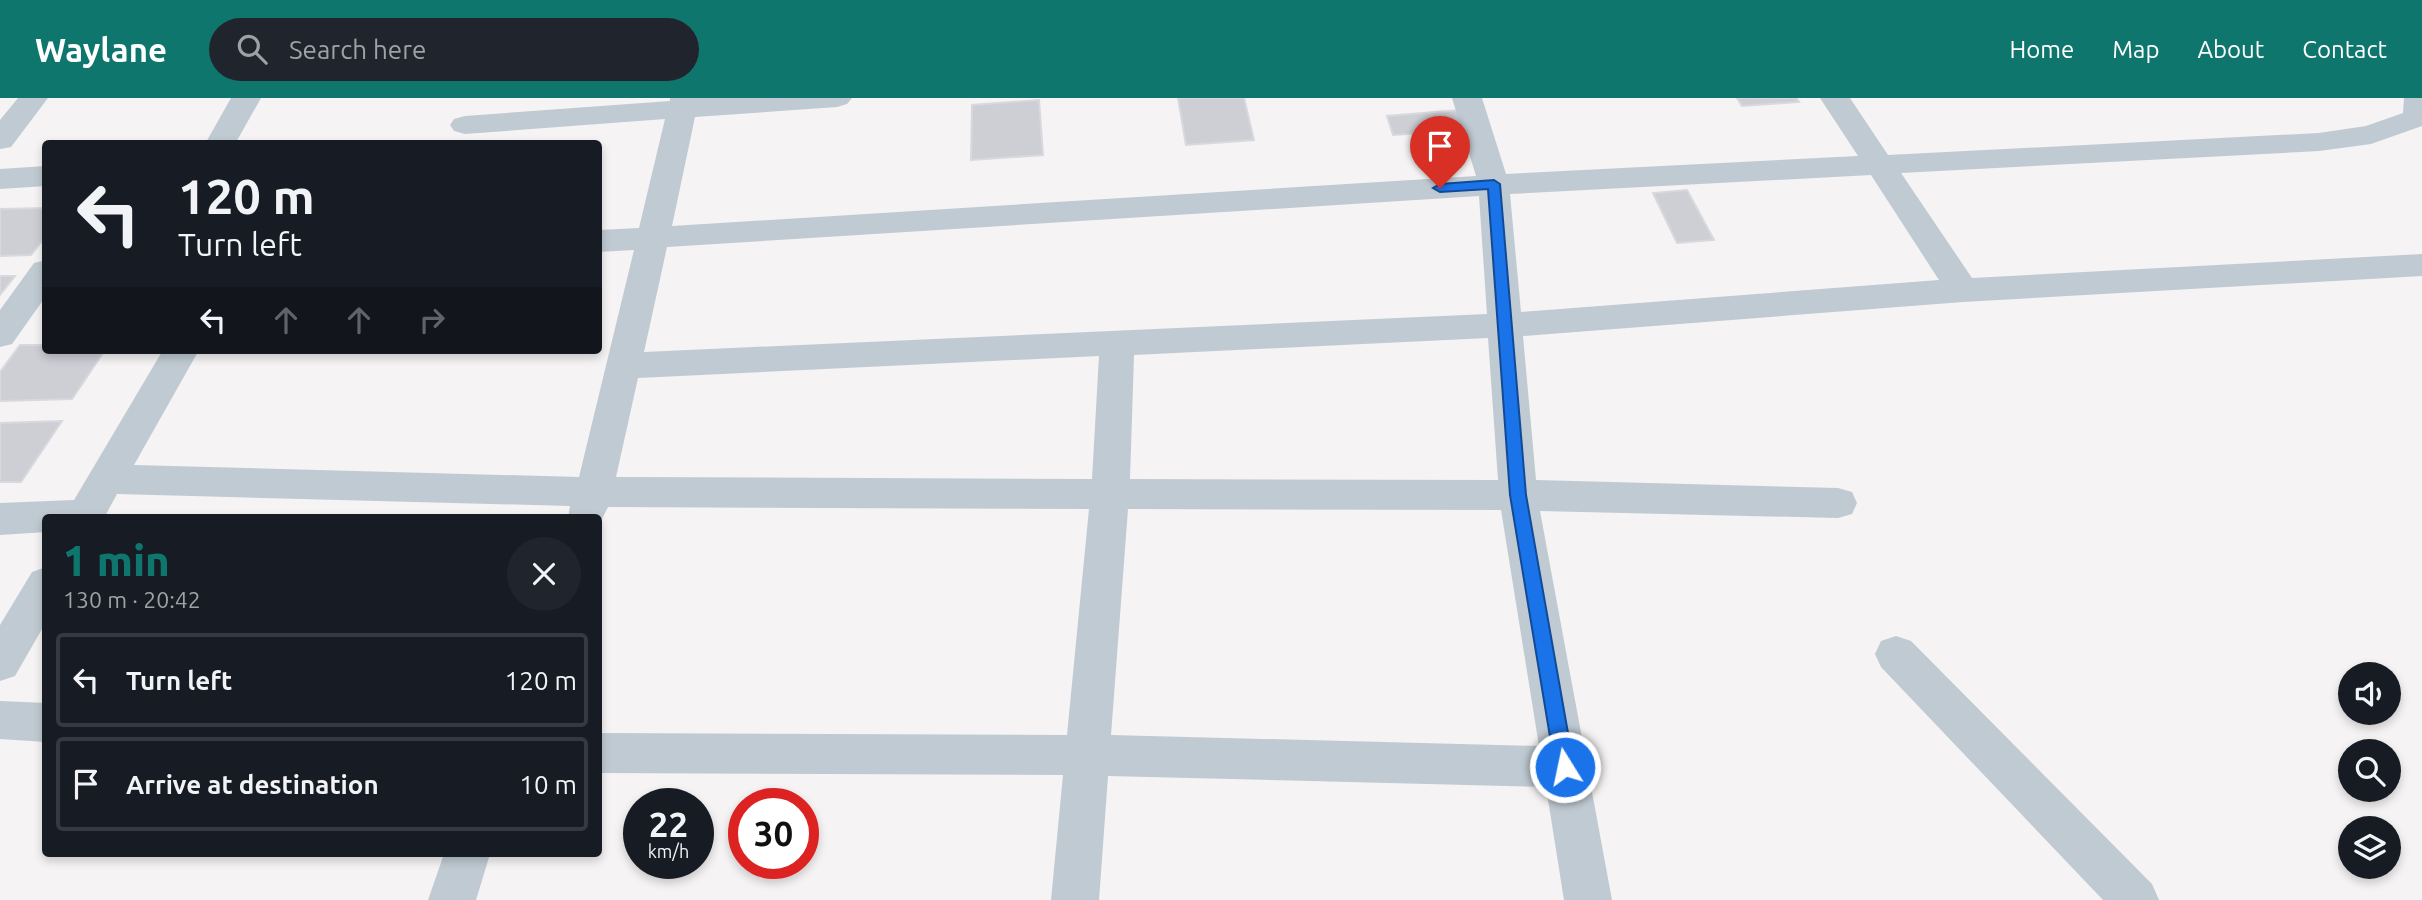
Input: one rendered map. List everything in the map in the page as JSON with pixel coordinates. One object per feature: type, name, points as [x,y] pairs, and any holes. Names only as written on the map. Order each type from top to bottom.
[{"type":"street","points":[[0,140],[33,98]]},
{"type":"street","points":[[222,140],[246,98]]},
{"type":"street","points":[[464,122],[684,103],[837,98]]},
{"type":"street","points":[[1467,98],[1494,184],[1518,495],[1588,900]]},
{"type":"street","points":[[1835,98],[1963,290]]},
{"type":"street","points":[[589,505],[684,103]]},
{"type":"street","points":[[602,242],[1494,184],[2319,142],[2371,135],[2417,118],[2420,105]]},
{"type":"street","points":[[0,179],[42,176]]},
{"type":"street","points":[[623,366],[1505,325],[1963,290],[2422,265]]},
{"type":"street","points":[[0,335],[42,277]]},
{"type":"street","points":[[1075,900],[1110,494],[1117,343]]},
{"type":"street","points":[[86,514],[179,354]]},
{"type":"street","points":[[106,479],[589,505],[1110,494],[1518,495],[1838,503]]},
{"type":"street","points":[[0,519],[42,518]]},
{"type":"street","points":[[0,663],[42,591]]},
{"type":"street","points":[[1896,654],[2135,900]]},
{"type":"street","points":[[0,720],[42,723]]},
{"type":"street","points":[[602,753],[1086,755],[1565,767]]},
{"type":"street","points":[[452,900],[466,857]]},
{"type":"building","points":[[1178,98],[1244,98],[1254,140],[1186,145]]},
{"type":"building","points":[[1737,98],[1796,98],[1799,102],[1742,106]]},
{"type":"building","points":[[1039,100],[1043,155],[971,160],[972,105]]},
{"type":"building","points":[[1460,110],[1467,130],[1393,135],[1387,116]]},
{"type":"building","points":[[1687,190],[1714,240],[1677,243],[1653,193]]},
{"type":"building","points":[[42,208],[42,241],[31,255],[0,256],[0,209]]},
{"type":"building","points":[[0,276],[15,276],[0,295]]},
{"type":"building","points":[[20,345],[42,345],[42,354],[102,354],[72,399],[0,401],[0,372]]},
{"type":"building","points":[[62,421],[21,482],[0,482],[0,423]]},
{"type":"route","points":[[1440,188],[1494,184],[1518,495],[1565,767]]}]
